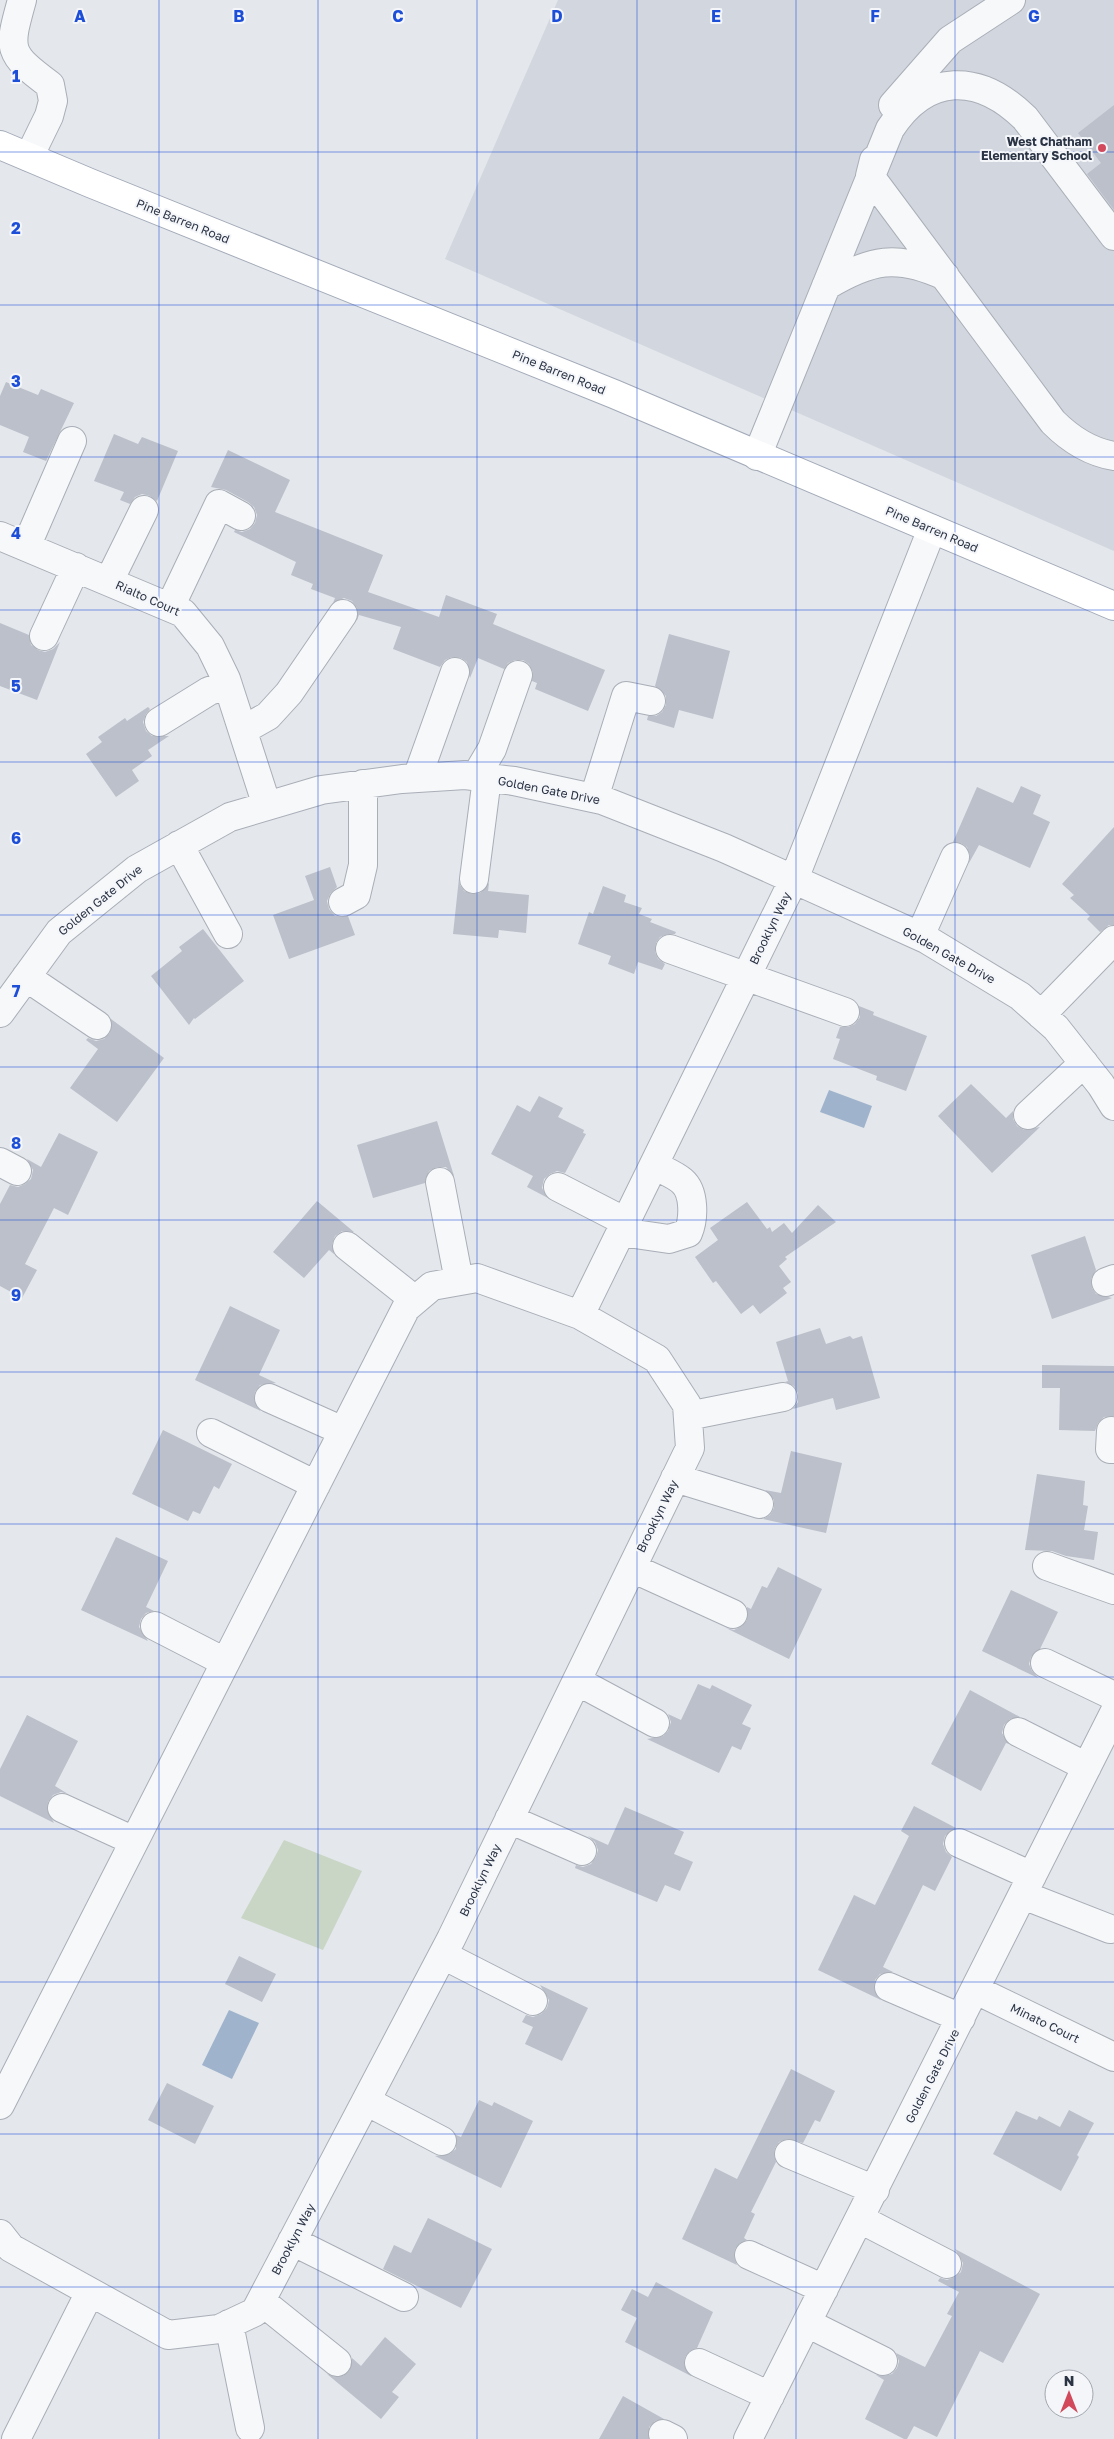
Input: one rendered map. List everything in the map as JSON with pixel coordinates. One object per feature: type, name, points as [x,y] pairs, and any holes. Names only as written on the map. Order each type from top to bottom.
[{"type":"main road","name":"Pine Barren Road","points":[[0,145],[614,394],[1114,606]]},
{"type":"street","points":[[22,0],[14,27],[12,47],[25,66],[50,85],[53,101],[49,116],[29,157]]},
{"type":"street","points":[[1011,0],[950,40],[882,116],[870,176],[1054,422],[1068,437],[1088,448],[1114,456]]},
{"type":"street","points":[[757,456],[890,129],[913,101],[932,90],[951,85],[973,86],[993,93],[1010,104],[1026,118],[1114,236]]},
{"type":"street","points":[[826,286],[866,265],[888,262],[908,262],[946,276]]},
{"type":"street","points":[[26,547],[72,441]]},
{"type":"street","points":[[170,607],[219,504],[241,516]]},
{"type":"street","points":[[109,581],[144,510]]},
{"type":"street","name":"Brooklyn Way","points":[[580,1315],[794,879],[932,529]]},
{"type":"street","name":"Rialto Court","points":[[0,536],[183,613],[210,646],[228,685],[267,806]]},
{"type":"street","points":[[44,636],[76,567]]},
{"type":"street","points":[[243,730],[268,716],[289,693],[342,614]]},
{"type":"street","points":[[417,778],[455,672]]},
{"type":"street","points":[[474,879],[482,777],[518,675]]},
{"type":"street","points":[[159,722],[208,691],[228,685]]},
{"type":"street","points":[[594,798],[626,696],[652,701]]},
{"type":"street","name":"Golden Gate Drive","points":[[0,1014],[59,932],[137,869],[230,817],[321,790],[417,778],[482,777],[514,780],[594,798],[724,848],[920,936],[1020,996],[1056,1028],[1084,1063],[1114,1106]]},
{"type":"street","points":[[343,902],[356,896],[363,865],[363,784]]},
{"type":"street","points":[[179,845],[228,934]]},
{"type":"street","points":[[920,936],[955,857]]},
{"type":"street","points":[[1041,1015],[1114,940]]},
{"type":"street","points":[[670,949],[746,978],[845,1012]]},
{"type":"street","points":[[26,976],[97,1025]]},
{"type":"street","points":[[1028,1115],[1084,1063]]},
{"type":"street","points":[[558,1187],[623,1227],[668,1239],[688,1233],[693,1221],[690,1194],[682,1181],[654,1165]]},
{"type":"street","points":[[440,1182],[460,1281]]},
{"type":"street","points":[[347,1246],[415,1300]]},
{"type":"street","name":"Brooklyn Way","points":[[0,2105],[406,1308],[432,1286],[477,1278],[580,1315],[657,1359],[687,1405],[690,1448],[443,1955],[255,2312],[219,2329],[168,2335],[11,2248],[0,2234]]},
{"type":"street","points":[[688,1416],[783,1397]]},
{"type":"street","points":[[269,1398],[343,1431]]},
{"type":"street","points":[[211,1434],[316,1484]]},
{"type":"street","points":[[675,1478],[759,1504]]},
{"type":"street","points":[[1047,1566],[1114,1590]]},
{"type":"street","points":[[632,1568],[733,1614]]},
{"type":"street","points":[[154,1626],[225,1662]]},
{"type":"street","points":[[1045,1663],[1114,1696]]},
{"type":"street","points":[[577,1680],[655,1724]]},
{"type":"street","name":"Golden Gate Drive","points":[[748,2439],[1114,1713]]},
{"type":"street","points":[[1018,1732],[1087,1767]]},
{"type":"street","points":[[62,1808],[134,1841]]},
{"type":"street","points":[[509,1819],[582,1851]]},
{"type":"street","points":[[959,1843],[1028,1885],[1110,1929]]},
{"type":"street","points":[[443,1955],[532,2001]]},
{"type":"street","points":[[889,1987],[961,2018]]},
{"type":"street","name":"Minato Court","points":[[976,1990],[1114,2057]]},
{"type":"street","points":[[366,2101],[442,2141]]},
{"type":"street","points":[[789,2154],[875,2190]]},
{"type":"street","points":[[860,2219],[947,2264]]},
{"type":"street","points":[[292,2241],[404,2297]]},
{"type":"street","points":[[749,2255],[824,2289]]},
{"type":"street","points":[[16,2437],[90,2292]]},
{"type":"street","points":[[261,2301],[337,2362]]},
{"type":"street","points":[[229,2324],[250,2428]]},
{"type":"street","points":[[807,2324],[883,2361]]},
{"type":"street","points":[[699,2363],[770,2396]]},
{"type":"shaded area","points":[[558,0],[1114,0],[1114,551],[445,259]]},
{"type":"green space","points":[[284,1840],[362,1871],[323,1950],[241,1918]]},
{"type":"water","points":[[829,1090],[872,1106],[864,1128],[820,1112]]},
{"type":"water","points":[[229,2010],[259,2023],[232,2079],[202,2065]]},
{"type":"building","name":"West Chatham Elementary School","points":[[1114,105],[1114,210],[1087,174],[1101,163],[1078,133]]},
{"type":"building","points":[[6,382],[38,395],[41,389],[74,403],[46,461],[23,452],[29,437],[0,425],[0,396]]},
{"type":"building","points":[[114,434],[138,444],[142,437],[178,451],[157,501],[150,496],[142,494],[135,497],[130,504],[120,500],[124,492],[94,481]]},
{"type":"building","points":[[228,450],[290,480],[275,512],[383,555],[368,592],[439,617],[446,595],[497,614],[493,624],[605,670],[588,711],[535,689],[537,683],[532,681],[533,672],[529,664],[523,660],[515,660],[508,663],[504,669],[478,658],[470,678],[467,662],[461,658],[452,657],[445,660],[440,667],[393,649],[401,627],[359,615],[357,620],[357,608],[352,601],[344,598],[333,603],[335,598],[311,589],[313,584],[291,575],[296,562],[234,532],[235,530],[242,532],[250,529],[255,523],[257,515],[254,507],[248,502],[226,490],[211,487]]},
{"type":"building","points":[[0,623],[29,635],[31,645],[38,650],[45,652],[53,649],[60,642],[37,700],[0,686]]},
{"type":"building","points":[[669,634],[730,651],[713,719],[679,710],[674,728],[647,720],[648,716],[656,716],[662,712],[666,705],[666,696],[655,686]]},
{"type":"building","points":[[148,707],[150,709],[143,722],[146,731],[152,736],[169,736],[148,750],[152,756],[132,770],[139,781],[116,797],[86,754],[102,742],[98,737],[125,718],[127,721]]},
{"type":"building","points":[[1021,786],[1041,795],[1033,814],[1050,822],[1030,868],[979,845],[969,863],[970,855],[967,847],[961,843],[953,842],[977,787],[1013,803]]},
{"type":"building","points":[[1114,827],[1114,925],[1109,925],[1100,932],[1087,919],[1090,916],[1070,898],[1074,895],[1062,884]]},
{"type":"building","points":[[330,867],[337,887],[330,894],[327,901],[329,909],[335,916],[348,916],[355,935],[289,959],[273,915],[314,900],[305,876]]},
{"type":"building","points":[[459,878],[460,885],[464,891],[472,894],[480,893],[489,883],[488,891],[529,895],[526,933],[499,930],[498,938],[453,934]]},
{"type":"building","points":[[603,886],[626,895],[624,902],[642,908],[639,914],[652,919],[650,922],[676,932],[675,934],[660,937],[656,943],[655,952],[658,959],[665,964],[662,970],[638,962],[634,974],[608,964],[611,956],[578,944],[589,912],[593,914]]},
{"type":"building","points":[[203,929],[244,981],[194,1018],[189,1025],[151,976],[182,951],[179,947]]},
{"type":"building","points":[[859,1006],[874,1012],[873,1015],[927,1036],[906,1091],[876,1080],[877,1076],[833,1059],[840,1039],[836,1038],[840,1027],[848,1027],[855,1024],[860,1017]]},
{"type":"building","points":[[111,1019],[164,1058],[117,1122],[70,1088],[98,1049],[86,1040],[88,1038],[96,1041],[104,1039],[110,1033]]},
{"type":"building","points":[[971,1084],[1006,1118],[1013,1111],[1013,1119],[1017,1126],[1024,1130],[1040,1127],[992,1173],[938,1116]]},
{"type":"building","points":[[539,1096],[563,1108],[558,1117],[584,1130],[583,1133],[586,1134],[565,1173],[557,1171],[544,1179],[542,1188],[548,1198],[527,1187],[533,1176],[491,1154],[517,1105],[530,1112]]},
{"type":"building","points":[[437,1121],[454,1176],[446,1167],[437,1167],[429,1171],[425,1183],[373,1198],[357,1145]]},
{"type":"building","points":[[59,1133],[98,1152],[68,1215],[54,1208],[25,1264],[37,1270],[22,1298],[0,1286],[0,1204],[10,1185],[18,1187],[31,1179],[33,1170],[27,1159],[41,1167]]},
{"type":"building","points":[[317,1201],[354,1232],[342,1231],[335,1236],[332,1244],[334,1254],[329,1250],[304,1278],[273,1252]]},
{"type":"building","points":[[747,1202],[767,1229],[770,1227],[772,1232],[784,1223],[792,1233],[818,1205],[836,1222],[785,1257],[787,1259],[779,1266],[791,1282],[783,1288],[787,1293],[760,1314],[753,1305],[741,1314],[716,1281],[713,1283],[695,1257],[718,1240],[710,1228]]},
{"type":"building","points":[[1085,1236],[1096,1270],[1091,1279],[1092,1288],[1096,1294],[1112,1298],[1052,1319],[1031,1255]]},
{"type":"building","points":[[230,1306],[280,1330],[259,1375],[276,1383],[260,1385],[255,1392],[254,1400],[261,1411],[195,1380]]},
{"type":"building","points":[[820,1328],[826,1344],[850,1336],[853,1339],[862,1336],[880,1398],[836,1410],[833,1398],[793,1409],[798,1402],[798,1393],[794,1386],[785,1382],[788,1381],[776,1342]]},
{"type":"building","points":[[1042,1365],[1114,1366],[1114,1416],[1104,1417],[1098,1423],[1095,1431],[1059,1430],[1060,1388],[1042,1388]]},
{"type":"building","points":[[163,1430],[232,1464],[219,1489],[214,1486],[200,1514],[193,1511],[188,1521],[132,1494]]},
{"type":"building","points":[[791,1451],[842,1463],[826,1533],[763,1519],[770,1515],[774,1508],[774,1500],[765,1490],[781,1493]]},
{"type":"building","points":[[1037,1474],[1085,1481],[1083,1505],[1088,1506],[1084,1530],[1098,1532],[1094,1560],[1066,1556],[1052,1551],[1025,1550]]},
{"type":"building","points":[[116,1537],[168,1561],[146,1607],[154,1611],[146,1613],[141,1619],[139,1627],[148,1641],[81,1610]]},
{"type":"building","points":[[778,1567],[822,1589],[789,1659],[726,1628],[734,1630],[742,1626],[747,1620],[747,1607],[751,1609],[762,1586],[767,1588]]},
{"type":"building","points":[[1011,1590],[1058,1612],[1040,1649],[1031,1657],[1029,1664],[1038,1678],[982,1651]]},
{"type":"building","points":[[698,1684],[710,1689],[712,1685],[752,1705],[742,1724],[751,1728],[741,1750],[732,1746],[719,1773],[647,1739],[663,1736],[668,1731],[671,1722],[668,1714],[681,1720]]},
{"type":"building","points":[[970,1690],[1020,1717],[1010,1719],[1004,1725],[1002,1733],[1009,1744],[1006,1743],[981,1791],[931,1764]]},
{"type":"building","points":[[27,1715],[78,1741],[55,1786],[68,1794],[61,1792],[53,1795],[48,1802],[47,1810],[54,1823],[0,1796],[0,1769]]},
{"type":"building","points":[[914,1806],[956,1828],[945,1836],[943,1844],[946,1852],[952,1857],[935,1891],[923,1885],[883,1967],[893,1972],[880,1974],[875,1980],[874,1989],[881,2000],[818,1970],[854,1895],[875,1905],[909,1836],[901,1831]]},
{"type":"building","points":[[625,1807],[684,1832],[674,1854],[693,1862],[680,1891],[665,1885],[657,1902],[575,1868],[576,1865],[583,1867],[591,1864],[596,1857],[598,1850],[595,1842],[588,1836],[608,1845]]},
{"type":"building","points":[[239,1956],[276,1974],[262,2002],[225,1984]]},
{"type":"building","points":[[540,1985],[588,2008],[562,2061],[525,2044],[533,2027],[522,2022],[526,2015],[533,2017],[541,2014],[547,2008],[549,2000]]},
{"type":"building","points":[[791,2069],[835,2091],[820,2122],[815,2120],[803,2143],[787,2139],[779,2142],[775,2148],[776,2162],[751,2212],[755,2214],[744,2238],[747,2240],[740,2243],[735,2249],[734,2257],[737,2265],[682,2239],[715,2168],[737,2179]]},
{"type":"building","points":[[167,2083],[214,2106],[195,2144],[148,2120]]},
{"type":"building","points":[[479,2100],[492,2106],[494,2102],[533,2121],[501,2188],[435,2156],[450,2154],[456,2149],[456,2135],[461,2137]]},
{"type":"building","points":[[1069,2110],[1094,2123],[1061,2191],[993,2154],[1016,2111],[1037,2120],[1039,2116],[1060,2127]]},
{"type":"building","points":[[428,2218],[492,2249],[461,2308],[383,2269],[394,2245],[411,2253]]},
{"type":"building","points":[[955,2249],[1040,2294],[1003,2363],[980,2351],[937,2437],[914,2426],[907,2439],[904,2439],[865,2419],[884,2380],[876,2375],[892,2374],[897,2368],[899,2361],[896,2353],[925,2367],[952,2316],[947,2314],[959,2292],[938,2281],[940,2278],[947,2280],[955,2277],[961,2272],[963,2263]]},
{"type":"building","points":[[656,2282],[713,2312],[697,2348],[690,2351],[685,2357],[684,2365],[691,2376],[625,2342],[637,2318],[621,2310],[632,2289],[648,2297]]},
{"type":"building","points":[[385,2337],[416,2364],[392,2392],[399,2397],[381,2419],[327,2374],[335,2377],[343,2376],[349,2371],[352,2358],[361,2366]]},
{"type":"building","points":[[623,2396],[664,2419],[655,2421],[649,2427],[649,2439],[599,2439]]},
{"type":"place","name":"West Chatham Elementary School","points":[[1102,148]]}]
